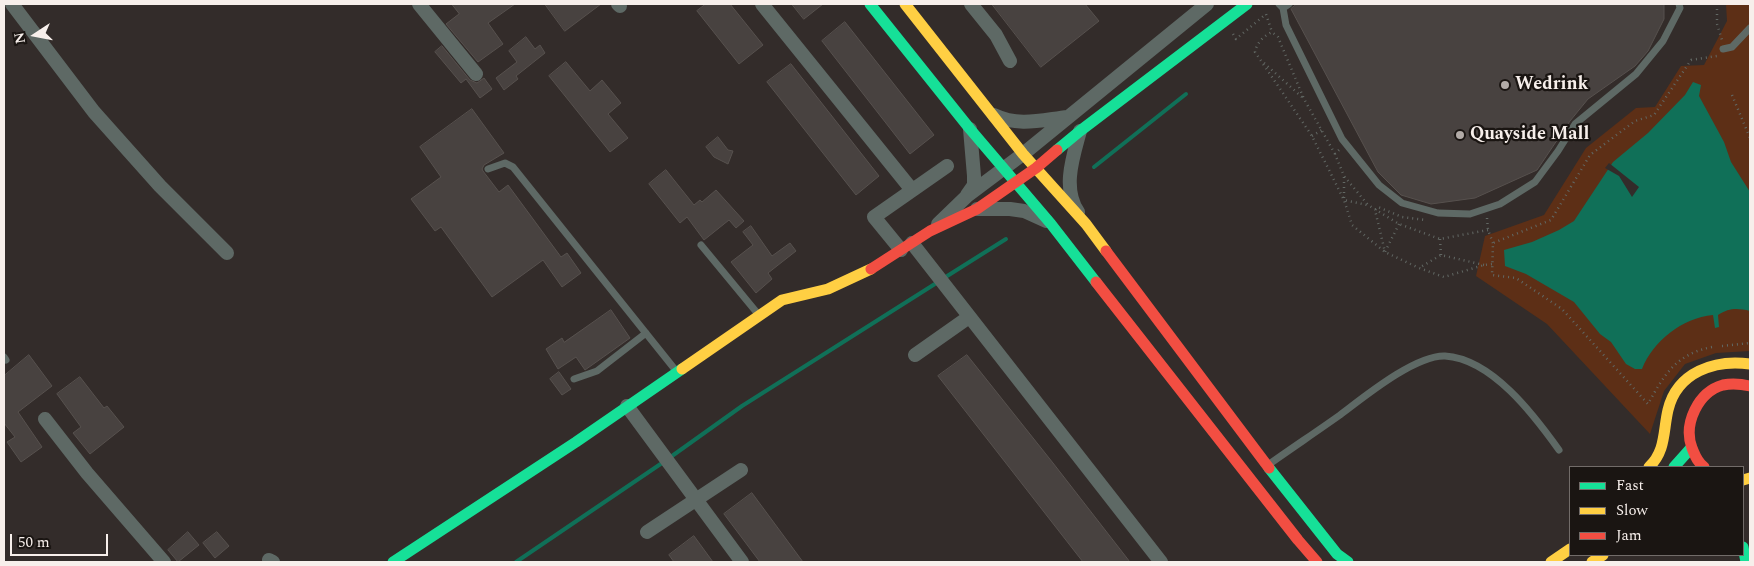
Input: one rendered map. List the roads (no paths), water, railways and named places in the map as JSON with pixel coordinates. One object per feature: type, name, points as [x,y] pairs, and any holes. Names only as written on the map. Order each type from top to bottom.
[{"type":"street","points":[[12,4],[94,112],[160,186],[228,253]]},
{"type":"street","points":[[419,4],[476,74]]},
{"type":"street","points":[[762,4],[912,190]]},
{"type":"street","points":[[870,4],[970,129],[1051,224],[1298,540],[1318,562]]},
{"type":"street","points":[[905,4],[1023,154],[1086,224]]},
{"type":"street","points":[[971,4],[996,35],[1010,61]]},
{"type":"street","points":[[393,562],[782,300],[828,289],[866,273],[907,247],[930,231],[967,196],[1023,154],[1207,4]]},
{"type":"street","points":[[930,231],[977,209],[1017,182],[1080,131],[1247,4]]},
{"type":"street","points":[[994,115],[1006,121],[1019,123],[1068,117]]},
{"type":"street","points":[[967,196],[974,185],[970,129]]},
{"type":"street","points":[[1080,131],[1069,173],[1074,206],[1268,466],[1338,554],[1348,562]]},
{"type":"street","points":[[947,166],[874,216],[940,280],[1161,562]]},
{"type":"street","points":[[977,209],[1024,211],[1051,224]]},
{"type":"street","points":[[915,355],[969,317]]},
{"type":"street","points":[[1650,466],[1658,456],[1662,444],[1669,406],[1677,389],[1688,376],[1715,363],[1742,362],[1750,364]]},
{"type":"street","points":[[1703,466],[1691,448],[1688,431],[1691,415],[1700,400],[1713,390],[1728,384],[1745,384],[1750,386]]},
{"type":"street","points":[[627,406],[742,562]]},
{"type":"street","points":[[45,419],[88,474],[164,562]]},
{"type":"street","points":[[1675,466],[1691,448]]},
{"type":"street","points":[[648,532],[741,470]]},
{"type":"street","points":[[1551,562],[1569,550]]},
{"type":"lane","points":[[1284,5],[1286,25],[1342,139],[1379,185],[1402,203],[1438,213],[1470,214],[1500,204],[1535,182],[1575,124],[1642,68],[1663,41],[1680,8],[1679,4]]},
{"type":"lane","points":[[1723,48],[1732,47],[1750,28]]},
{"type":"lane","points":[[488,169],[505,163],[514,167],[677,372]]},
{"type":"lane","points":[[700,245],[760,316]]},
{"type":"lane","points":[[574,378],[597,371],[646,333]]},
{"type":"lane","points":[[1268,466],[1391,378],[1421,361],[1443,356],[1462,359],[1485,371],[1515,395],[1536,418],[1559,450]]},
{"type":"waterway","points":[[1094,167],[1186,94]]},
{"type":"waterway","points":[[944,278],[1006,239]]},
{"type":"waterway","points":[[516,562],[665,461],[742,406],[938,282]]},
{"type":"place","name":"Wedrink","points":[[1505,85]]},
{"type":"place","name":"Quayside Mall","points":[[1460,135]]}]
